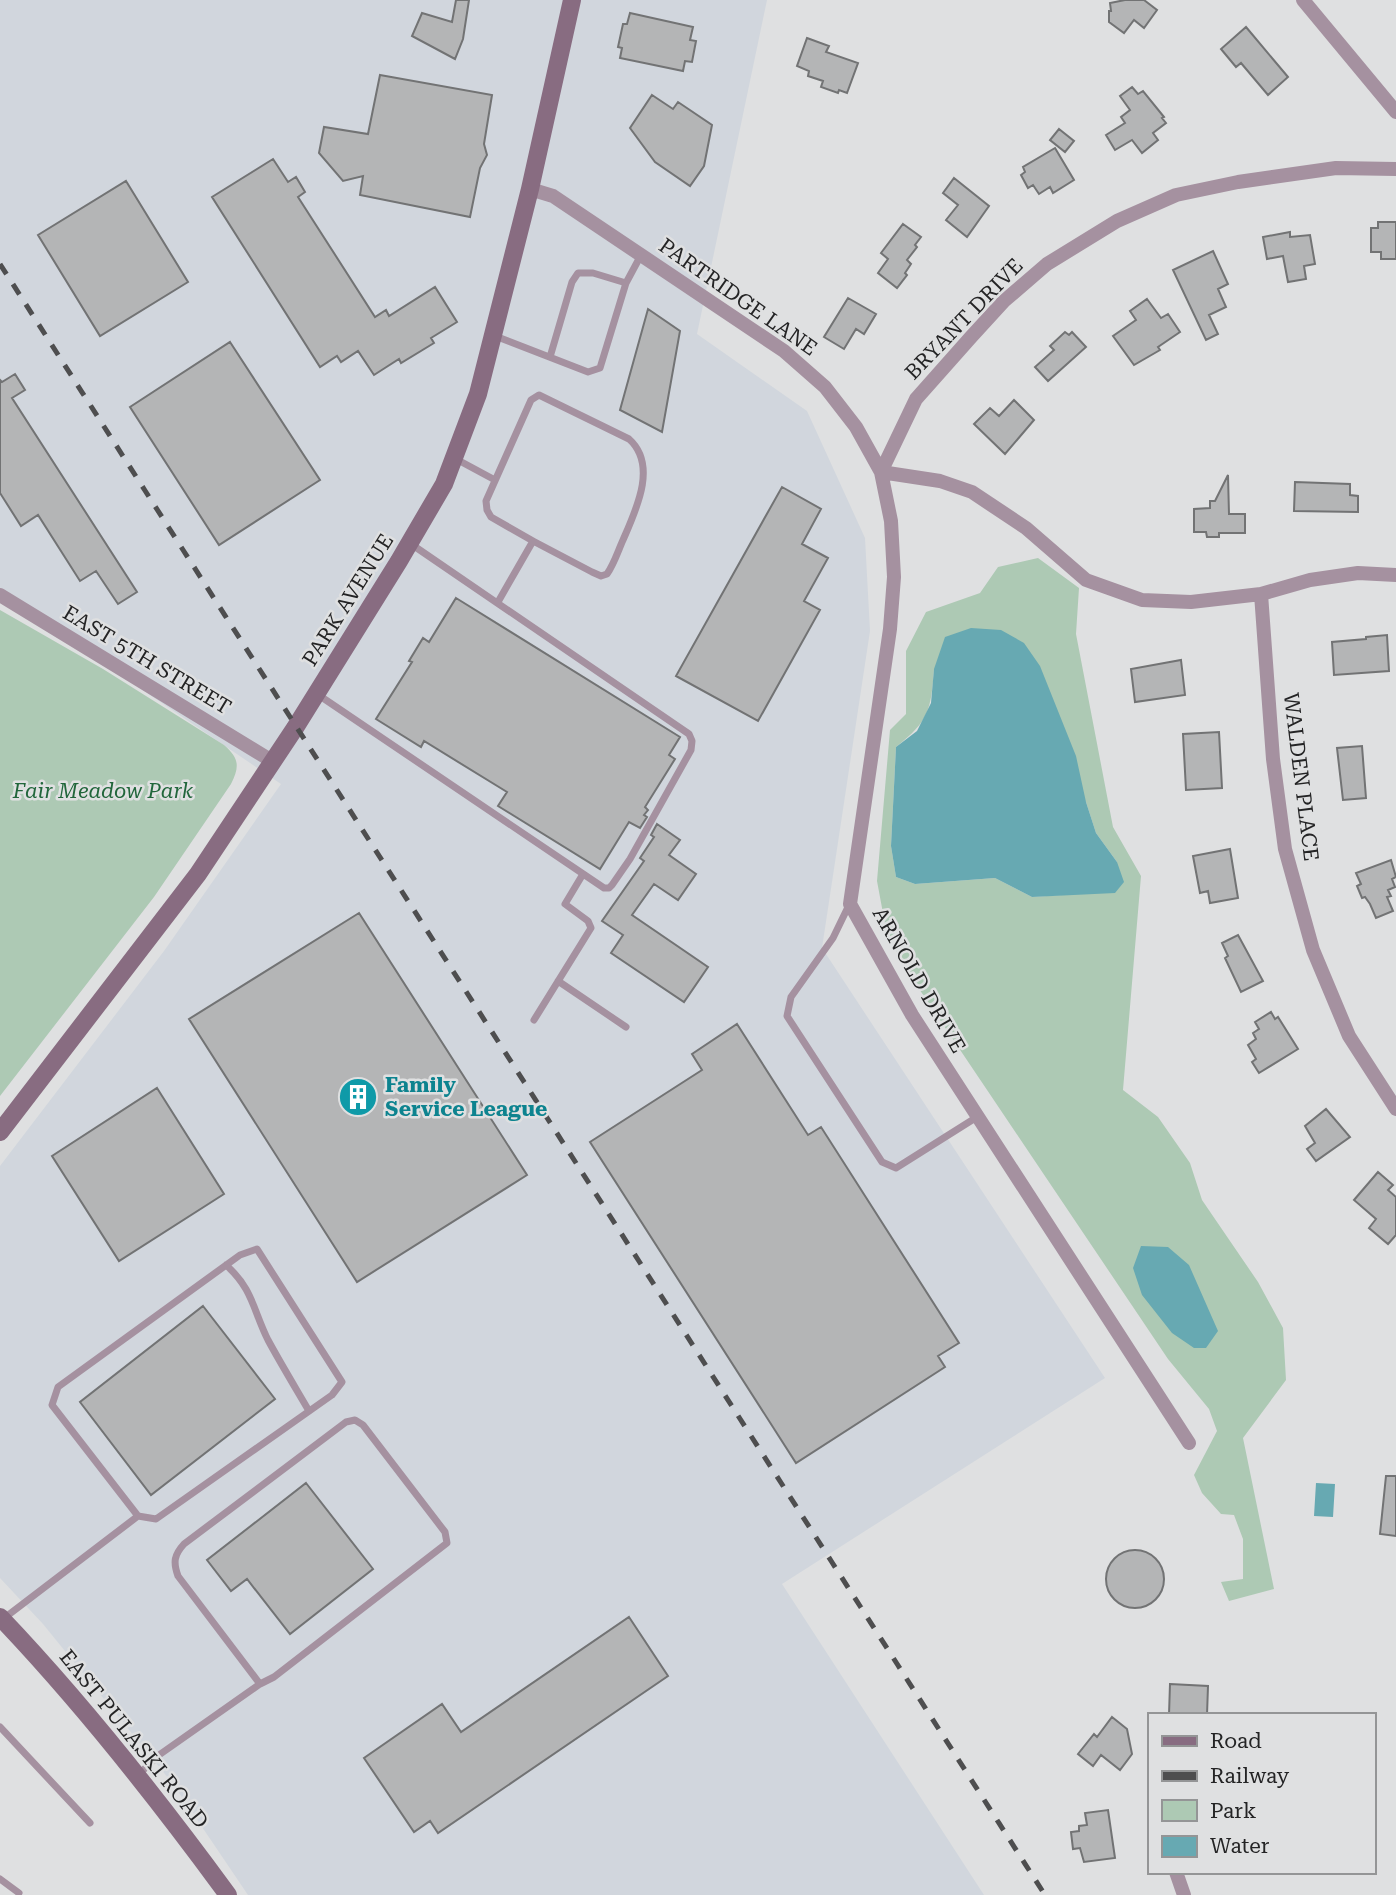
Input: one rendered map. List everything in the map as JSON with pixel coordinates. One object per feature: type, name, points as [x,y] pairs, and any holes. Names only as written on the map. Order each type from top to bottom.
[{"type":"main road","name":"PARK AVENUE","points":[[0,1132],[198,874],[317,694],[444,484],[478,394],[530,189],[569,4]]},
{"type":"main road","name":"EAST PULASKI ROAD","points":[[1,1618],[138,1775],[228,1895]]},
{"type":"street","points":[[1303,0],[1396,112]]},
{"type":"street","name":"BRYANT DRIVE","points":[[881,472],[916,399],[1004,301],[1047,264],[1117,221],[1176,195],[1238,182],[1336,168],[1396,169]]},
{"type":"street","name":"PARTRIDGE LANE","points":[[530,189],[553,196],[784,351],[825,387],[856,427],[881,472]]},
{"type":"street","points":[[881,472],[940,481],[972,492],[1026,528],[1086,580],[1142,600],[1191,602],[1261,594],[1310,580],[1358,573],[1396,575]]},
{"type":"street","name":"ARNOLD DRIVE","points":[[881,472],[891,521],[893,590],[890,629],[850,904],[912,1015],[1189,1443]]},
{"type":"street","name":"WALDEN PLACE","points":[[1261,594],[1273,759],[1285,849],[1313,950],[1349,1036],[1396,1109]]},
{"type":"street","name":"EAST 5TH STREET","points":[[0,595],[272,761]]},
{"type":"street","points":[[1177,1874],[1184,1895]]},
{"type":"lane","points":[[493,335],[588,372],[600,368],[626,283],[641,254]]},
{"type":"lane","points":[[550,357],[572,282],[578,273],[593,273],[626,283]]},
{"type":"lane","points":[[539,395],[629,439],[637,446],[643,472],[640,500],[607,574],[601,576],[533,541],[491,517],[486,501],[531,400],[539,395]]},
{"type":"lane","points":[[454,458],[495,480]]},
{"type":"lane","points":[[498,602],[533,541]]},
{"type":"lane","points":[[317,694],[604,888],[612,885],[630,859],[691,750],[692,741],[689,734],[410,543]]},
{"type":"lane","points":[[534,1020],[591,928],[588,921],[565,904],[583,874]]},
{"type":"lane","points":[[850,904],[833,938],[790,997],[787,1016],[882,1162],[896,1168],[977,1117]]},
{"type":"lane","points":[[558,981],[626,1027]]},
{"type":"lane","points":[[257,1249],[342,1382],[332,1395],[309,1411],[156,1519],[138,1516],[52,1405],[58,1387],[240,1255],[257,1249]]},
{"type":"lane","points":[[226,1265],[239,1277],[250,1294],[267,1337],[309,1411]]},
{"type":"lane","points":[[138,1775],[159,1755],[274,1677],[447,1543],[445,1532],[363,1425],[355,1420],[346,1422],[335,1430],[175,1553],[174,1564],[178,1576],[260,1684]]},
{"type":"lane","points":[[1,1618],[138,1516]]},
{"type":"lane","points":[[0,1727],[90,1823]]},
{"type":"lane","points":[[0,1879],[19,1893]]},
{"type":"shaded area","points":[[0,0],[767,0],[697,334],[807,411],[865,538],[870,631],[822,948],[1105,1378],[782,1584],[984,1895],[248,1895],[173,1784],[43,1624],[0,1578],[0,1166],[164,951],[281,784],[0,593]]},
{"type":"green space","points":[[1038,558],[1079,588],[1076,634],[1113,827],[1141,876],[1123,1090],[1158,1117],[1190,1163],[1202,1200],[1258,1282],[1283,1328],[1286,1380],[1243,1438],[1274,1589],[1229,1601],[1221,1582],[1243,1579],[1243,1539],[1234,1515],[1221,1514],[1202,1493],[1194,1475],[1217,1431],[1209,1409],[1168,1359],[901,962],[885,924],[877,881],[890,730],[906,714],[906,651],[926,612],[980,593],[998,567]],"holes":[[[934,669],[1086,802],[1096,833],[1117,862],[1062,895],[1032,897],[995,878],[915,884],[896,877],[891,846],[896,747],[915,730],[926,714]]]},
{"type":"green space","name":"Fair Meadow Park","points":[[0,610],[103,669],[224,745],[233,754],[237,767],[231,784],[154,897],[0,1096]]},
{"type":"water","points":[[971,628],[1001,630],[1024,643],[1040,666],[1076,756],[1096,833],[1117,862],[1124,882],[1115,893],[1032,897],[995,878],[915,884],[896,877],[891,846],[896,747],[917,731],[931,703],[934,669],[945,637]]},
{"type":"water","points":[[1141,1246],[1168,1247],[1189,1265],[1218,1331],[1206,1348],[1194,1348],[1172,1333],[1142,1295],[1133,1268]]},
{"type":"water","points":[[1316,1483],[1335,1484],[1333,1517],[1314,1516]]},
{"type":"building","points":[[456,0],[469,0],[463,39],[455,59],[412,36],[422,13],[452,22]]},
{"type":"building","points":[[1144,0],[1157,10],[1144,28],[1134,20],[1124,33],[1109,22],[1110,3]]},
{"type":"building","points":[[630,13],[693,27],[690,40],[696,41],[692,62],[685,61],[683,71],[620,58],[622,48],[618,47],[623,24],[627,24]]},
{"type":"building","points":[[1246,27],[1288,77],[1268,95],[1241,63],[1236,67],[1221,49]]},
{"type":"building","points":[[807,38],[829,46],[826,52],[858,63],[847,93],[821,87],[823,81],[808,76],[809,71],[797,66]]},
{"type":"building","points":[[380,75],[492,95],[484,144],[487,155],[480,168],[470,217],[360,195],[363,176],[343,181],[319,153],[324,127],[368,134]]},
{"type":"building","points":[[1132,87],[1138,94],[1143,91],[1166,123],[1153,133],[1158,140],[1142,153],[1132,140],[1115,150],[1106,135],[1125,123],[1121,117],[1130,110],[1120,96]]},
{"type":"building","points":[[652,95],[673,109],[678,102],[712,125],[704,166],[690,186],[655,162],[630,128]]},
{"type":"building","points":[[1059,129],[1074,141],[1065,152],[1050,140]]},
{"type":"building","points":[[1055,148],[1074,180],[1053,193],[1050,187],[1039,194],[1033,185],[1028,188],[1021,175],[1025,172],[1023,167]]},
{"type":"building","points":[[273,159],[288,182],[296,177],[305,192],[298,197],[375,317],[386,310],[389,316],[435,287],[457,322],[431,338],[434,343],[401,363],[399,359],[374,375],[358,351],[341,362],[337,356],[320,367],[212,197]]},
{"type":"building","points":[[954,178],[989,206],[967,237],[946,220],[958,205],[943,193]]},
{"type":"building","points":[[126,181],[188,282],[100,336],[38,235]]},
{"type":"building","points":[[1378,222],[1396,222],[1396,259],[1381,259],[1381,252],[1371,252],[1371,228],[1378,228]]},
{"type":"building","points":[[903,224],[921,237],[907,260],[911,264],[905,273],[907,275],[897,288],[878,273],[888,259],[881,253]]},
{"type":"building","points":[[1290,232],[1290,237],[1310,235],[1315,264],[1304,266],[1306,279],[1288,282],[1283,256],[1267,259],[1263,237]]},
{"type":"building","points":[[1213,251],[1228,284],[1218,289],[1226,307],[1209,315],[1218,334],[1206,340],[1173,270]]},
{"type":"building","points":[[848,298],[876,314],[864,334],[856,329],[844,349],[824,337]]},
{"type":"building","points":[[1147,299],[1161,318],[1168,314],[1180,332],[1158,347],[1160,350],[1134,365],[1113,336],[1136,320],[1130,311]]},
{"type":"building","points":[[648,309],[680,331],[662,432],[620,410]]},
{"type":"building","points":[[1065,332],[1069,335],[1072,332],[1086,347],[1048,381],[1035,367],[1054,350],[1050,346]]},
{"type":"building","points":[[230,342],[320,480],[219,545],[130,407]]},
{"type":"building","points":[[15,374],[25,390],[12,398],[137,592],[118,604],[96,571],[80,581],[38,515],[21,526],[0,493],[0,380],[2,382]]},
{"type":"building","points":[[1014,400],[1034,420],[1005,454],[974,424],[990,408],[999,416]]},
{"type":"building","points":[[1228,475],[1229,514],[1245,514],[1245,533],[1219,533],[1219,537],[1207,537],[1206,532],[1194,532],[1194,509],[1210,508],[1210,501],[1215,501]]},
{"type":"building","points":[[1295,482],[1350,484],[1350,495],[1358,496],[1358,512],[1294,511]]},
{"type":"building","points":[[782,487],[821,509],[802,544],[828,558],[804,601],[820,610],[758,721],[676,676]]},
{"type":"building","points":[[456,598],[680,737],[669,755],[675,759],[645,807],[648,810],[644,815],[647,817],[640,828],[629,822],[600,869],[498,806],[507,792],[424,741],[421,747],[376,719],[412,662],[409,661],[423,638],[429,642]]},
{"type":"building","points":[[1387,635],[1389,671],[1334,675],[1332,642]]},
{"type":"building","points":[[1181,660],[1185,695],[1135,702],[1131,669]]},
{"type":"building","points":[[1219,732],[1222,788],[1186,790],[1183,734]]},
{"type":"building","points":[[1362,746],[1366,798],[1343,800],[1337,748]]},
{"type":"building","points":[[657,824],[680,840],[669,855],[696,874],[678,900],[654,884],[632,915],[708,967],[684,1002],[611,953],[623,935],[602,921],[644,861],[640,858],[654,837],[651,835]]},
{"type":"building","points":[[1230,849],[1238,898],[1210,903],[1208,891],[1200,893],[1193,856]]},
{"type":"building","points":[[1391,860],[1396,877],[1392,879],[1395,887],[1388,890],[1391,896],[1387,897],[1393,911],[1376,918],[1370,904],[1365,897],[1362,898],[1357,886],[1361,884],[1356,873]]},
{"type":"building","name":"Family Service League","points":[[359,913],[527,1175],[357,1282],[189,1019]]},
{"type":"building","points":[[1238,935],[1263,981],[1241,992],[1225,958],[1228,956],[1222,943]]},
{"type":"building","points":[[1271,1012],[1275,1019],[1278,1017],[1298,1049],[1259,1073],[1252,1062],[1256,1059],[1248,1045],[1256,1039],[1253,1033],[1259,1029],[1255,1022]]},
{"type":"building","points":[[737,1024],[808,1135],[821,1127],[959,1343],[938,1356],[945,1367],[796,1463],[590,1142],[702,1070],[692,1054]]},
{"type":"building","points":[[157,1088],[224,1194],[119,1261],[52,1156]]},
{"type":"building","points":[[1326,1109],[1350,1137],[1316,1161],[1307,1149],[1315,1143],[1305,1126]]},
{"type":"building","points":[[1378,1172],[1393,1185],[1388,1190],[1396,1197],[1396,1235],[1388,1244],[1369,1228],[1376,1219],[1354,1200]]},
{"type":"building","points":[[203,1306],[275,1399],[151,1495],[80,1402]]},
{"type":"building","points":[[1386,1476],[1396,1476],[1396,1536],[1380,1534]]},
{"type":"building","points":[[306,1483],[373,1569],[290,1634],[247,1579],[231,1591],[207,1560]]},
{"type":"building","points":[[1129,1550],[1141,1550],[1156,1558],[1164,1573],[1164,1585],[1156,1600],[1141,1608],[1129,1608],[1114,1600],[1106,1585],[1106,1573],[1114,1558]]},
{"type":"building","points":[[629,1617],[668,1676],[438,1833],[430,1821],[414,1832],[364,1758],[442,1704],[461,1732]]},
{"type":"building","points":[[1170,1684],[1208,1686],[1207,1713],[1169,1713]]},
{"type":"building","points":[[1112,1717],[1127,1729],[1132,1754],[1120,1770],[1101,1755],[1093,1766],[1078,1754],[1094,1734],[1097,1737]]},
{"type":"building","points":[[1108,1810],[1115,1858],[1084,1862],[1080,1848],[1073,1849],[1071,1832],[1079,1831],[1079,1826],[1087,1825],[1085,1813]]},
{"type":"railway","points":[[0,264],[1045,1895]]},
{"type":"place","name":"Family Service League","points":[[358,1097]]}]
